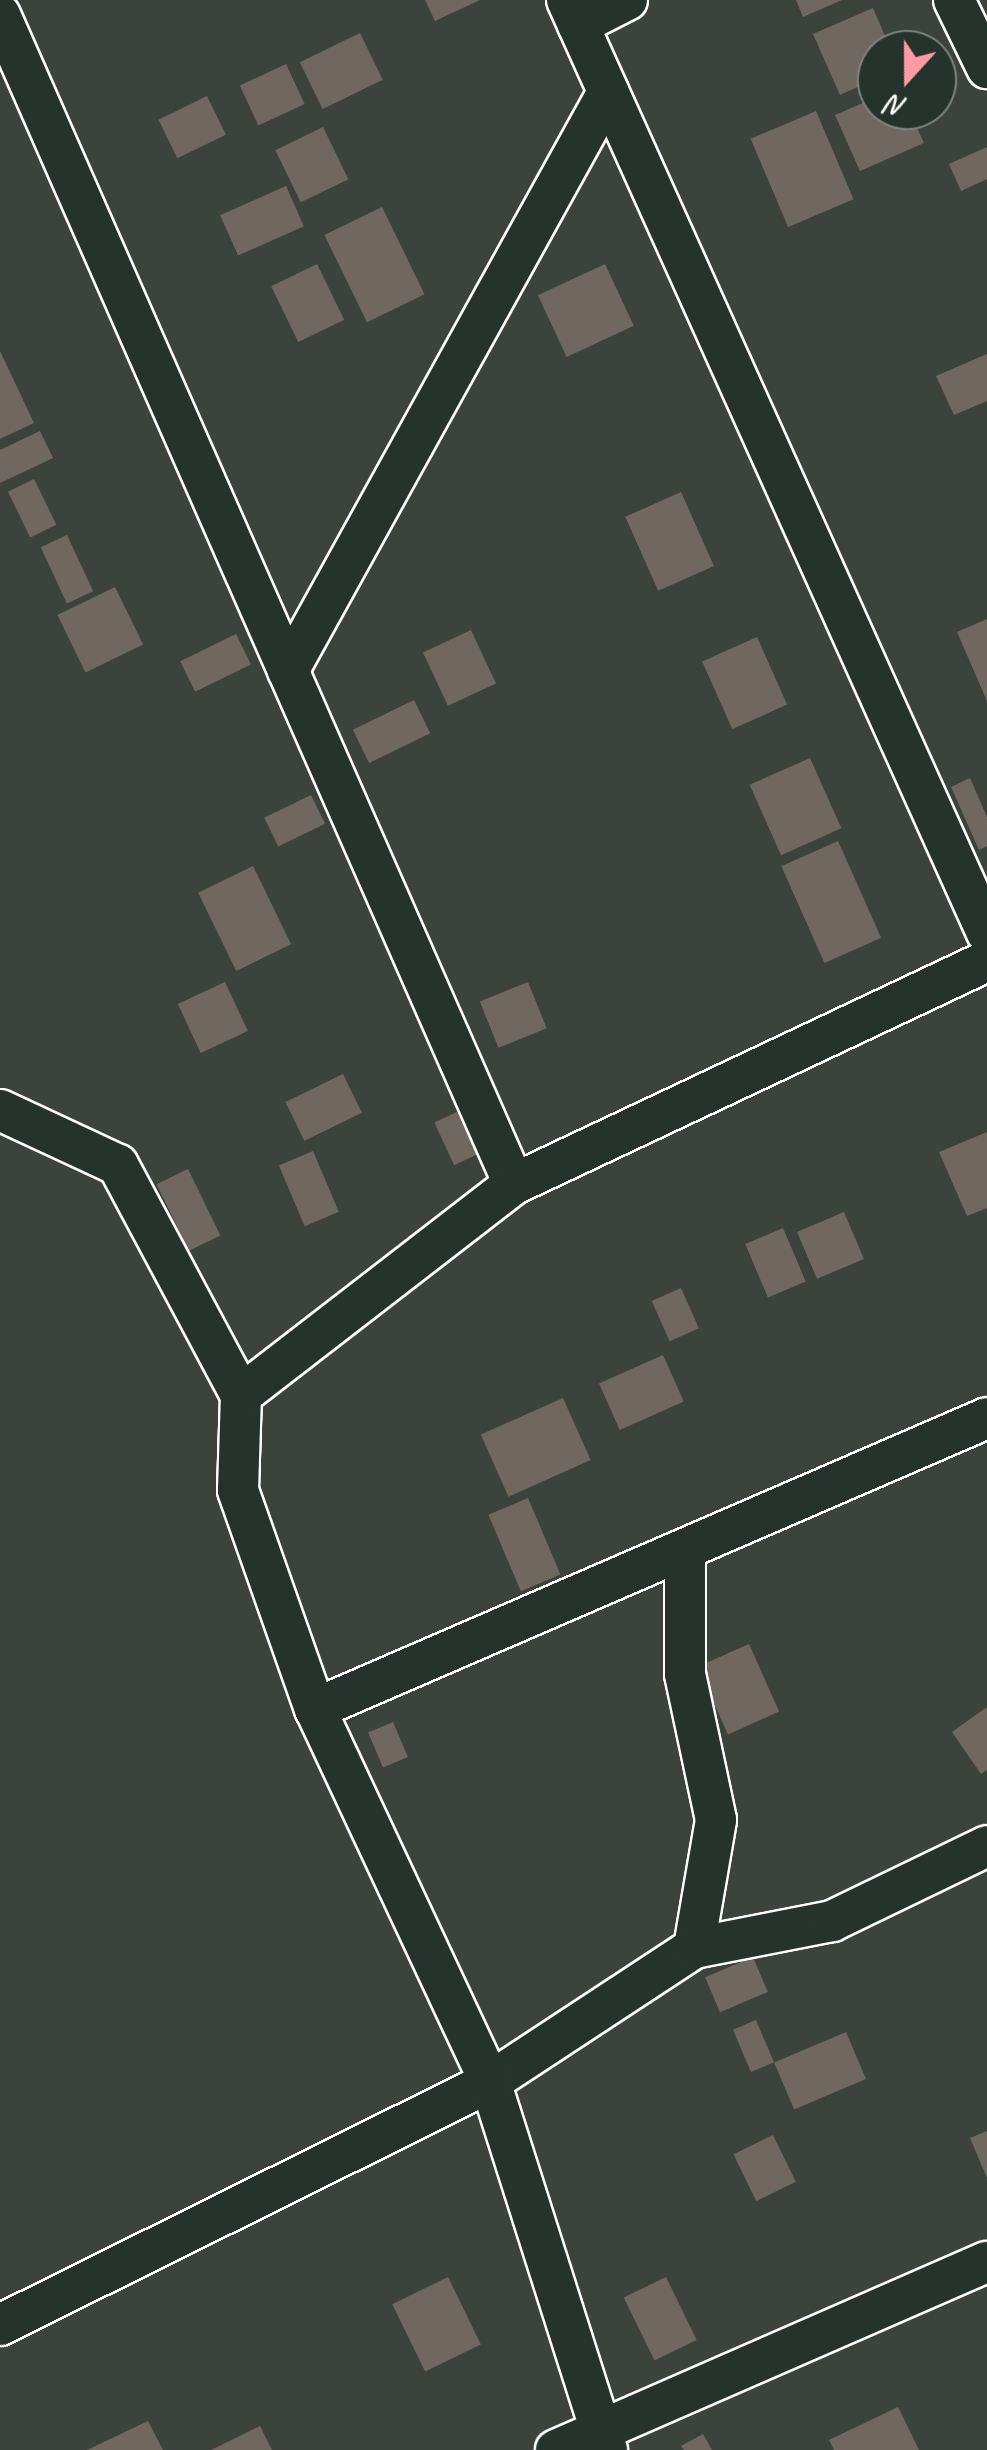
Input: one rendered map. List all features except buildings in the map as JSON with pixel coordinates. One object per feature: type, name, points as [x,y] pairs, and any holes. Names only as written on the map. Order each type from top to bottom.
[{"type":"street","points":[[628,0],[572,12],[987,933]]},
{"type":"street","points":[[954,0],[987,68]]},
{"type":"street","points":[[0,15],[514,1184]]},
{"type":"street","points":[[288,670],[608,92]]},
{"type":"street","points":[[241,1395],[514,1184],[987,961]]},
{"type":"street","points":[[0,1110],[118,1165],[241,1395],[238,1490],[315,1709],[490,2082],[602,2440]]},
{"type":"street","points":[[315,1709],[987,1418]]},
{"type":"street","points":[[685,1549],[686,1674],[716,1820],[694,1948]]},
{"type":"street","points":[[0,2325],[490,2082],[694,1948],[832,1920],[987,1846]]},
{"type":"street","points":[[556,2450],[602,2440],[987,2262]]}]
